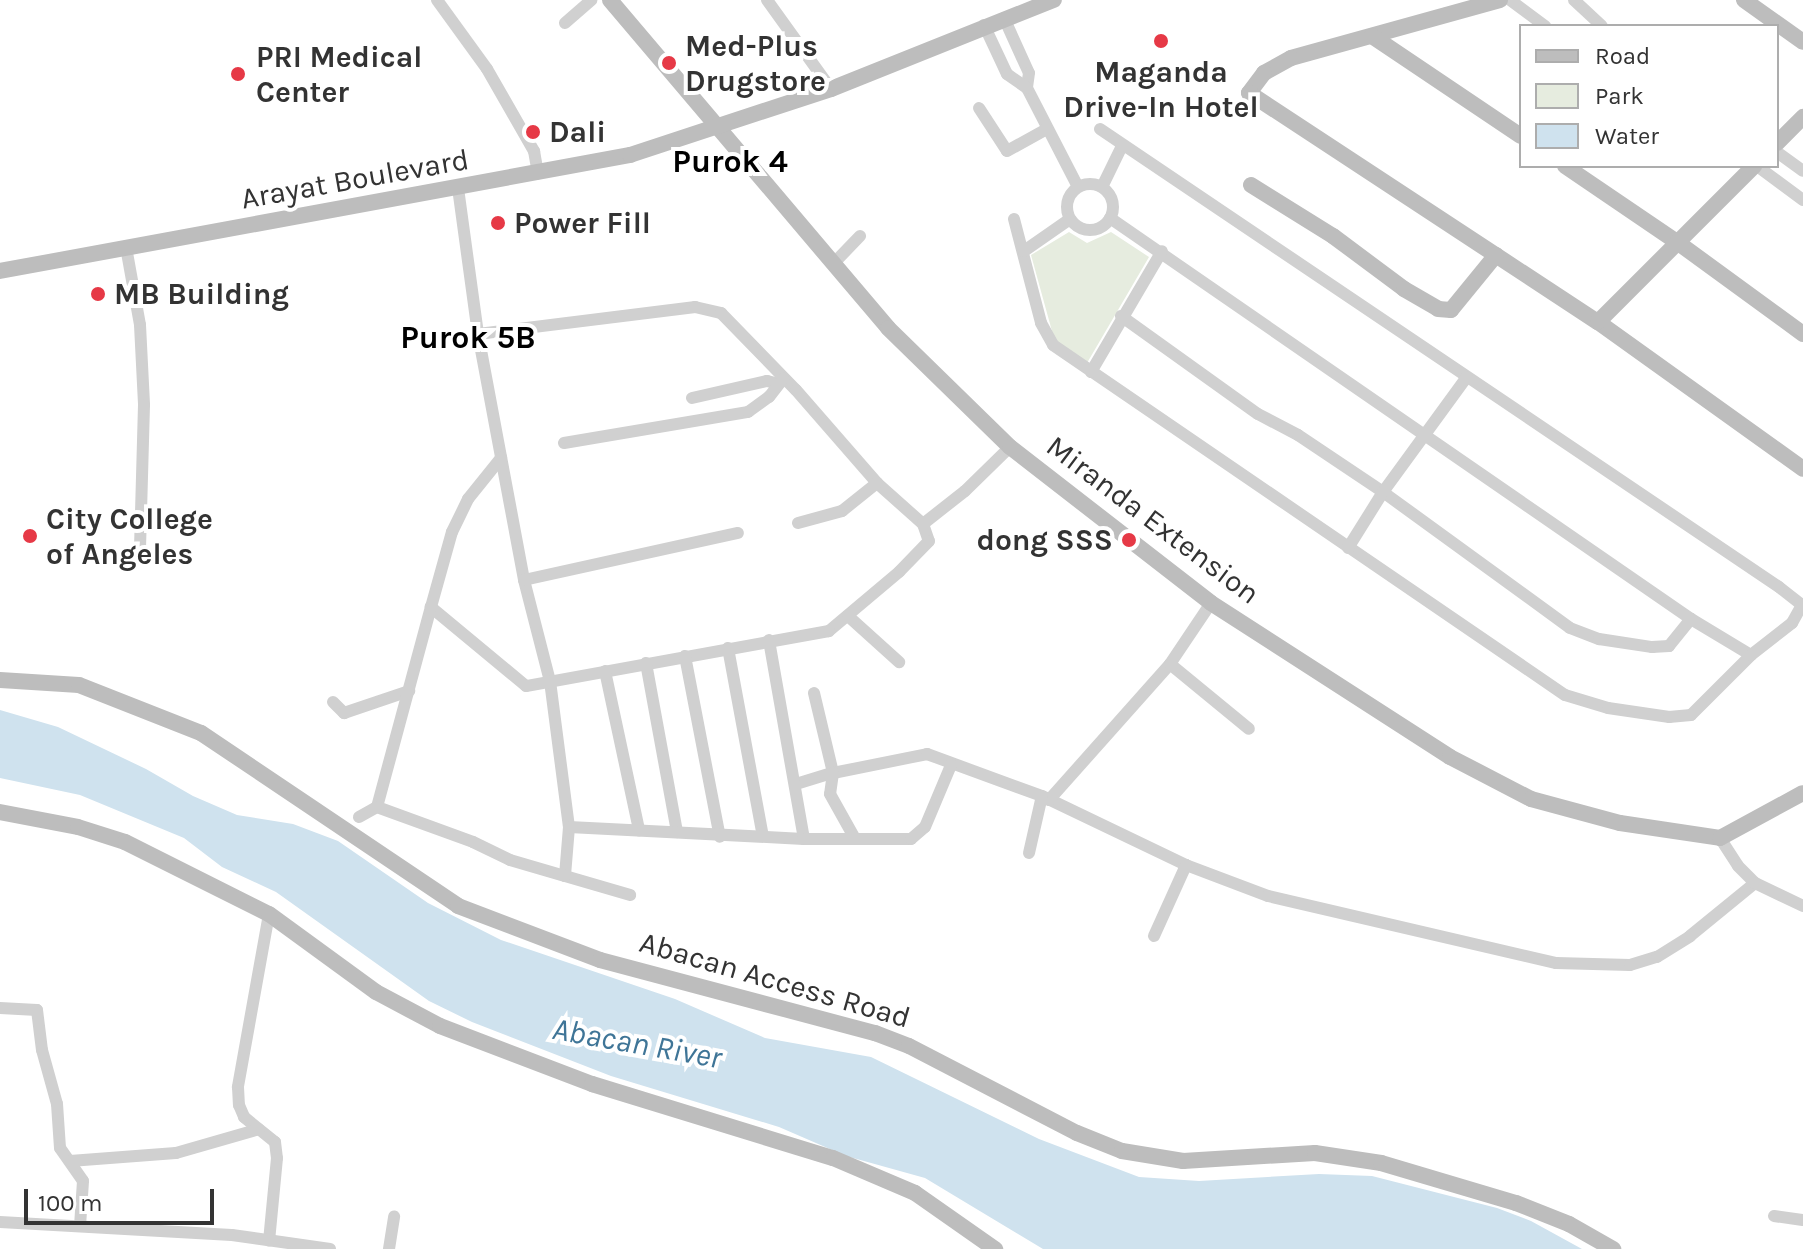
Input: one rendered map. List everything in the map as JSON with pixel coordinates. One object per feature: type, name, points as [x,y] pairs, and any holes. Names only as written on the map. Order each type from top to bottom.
[{"type":"street","points":[[437,0],[494,81],[534,151],[538,174]]},
{"type":"street","points":[[565,23],[591,0]]},
{"type":"street","name":"Miranda Extension","points":[[610,0],[888,328],[1010,447],[1211,603],[1488,779],[1531,799],[1620,823],[1720,838]]},
{"type":"street","points":[[767,0],[831,89]]},
{"type":"street","name":"Arayat Boulevard","points":[[0,271],[630,155],[831,89],[984,25],[1054,0]]},
{"type":"street","points":[[1574,0],[1600,24]]},
{"type":"street","points":[[1744,0],[1778,24]]},
{"type":"street","points":[[1541,24],[1494,1],[1291,58],[1264,73],[1249,93],[1598,322],[1803,469]]},
{"type":"street","points":[[1004,18],[1029,73],[1027,88]]},
{"type":"street","points":[[984,25],[1007,74],[1027,88],[1078,187]]},
{"type":"street","points":[[1779,25],[1803,42]]},
{"type":"street","points":[[1372,36],[1519,135]]},
{"type":"street","points":[[979,108],[1007,151],[1047,129]]},
{"type":"street","points":[[1779,141],[1803,117]]},
{"type":"street","points":[[1014,219],[1046,337],[1091,372],[1565,695],[1582,702],[1669,717],[1691,715],[1751,655],[1792,623],[1802,605],[1100,129]]},
{"type":"street","points":[[1102,187],[1122,146]]},
{"type":"street","points":[[1779,153],[1803,171]]},
{"type":"street","points":[[1568,168],[1677,242],[1803,334]]},
{"type":"street","points":[[1598,322],[1754,168]]},
{"type":"street","points":[[1759,168],[1803,200]]},
{"type":"street","points":[[1070,219],[1068,198],[1078,187],[1090,184],[1102,187],[1111,198],[1110,218]]},
{"type":"street","points":[[1251,185],[1333,236],[1404,289],[1438,309],[1451,310],[1496,255]]},
{"type":"street","points":[[458,188],[478,334],[501,458],[524,580],[550,681],[569,827],[565,876]]},
{"type":"street","points":[[1070,219],[1090,230],[1110,218]]},
{"type":"street","points":[[1110,218],[1426,433],[1691,619],[1751,655]]},
{"type":"street","points":[[1024,251],[1070,219]]},
{"type":"street","points":[[833,264],[860,236]]},
{"type":"street","points":[[126,247],[140,325],[143,378],[140,547]]},
{"type":"street","points":[[1091,372],[1121,316],[1162,251]]},
{"type":"street","points":[[431,607],[521,684],[550,681],[829,631],[929,541],[923,524],[877,483],[721,313],[695,307],[478,334]]},
{"type":"street","points":[[1121,316],[1258,414],[1298,435],[1383,492],[1570,628],[1599,639],[1652,647],[1669,646],[1691,619]]},
{"type":"street","points":[[1348,548],[1383,492],[1467,377]]},
{"type":"street","points":[[692,398],[767,381],[781,381]]},
{"type":"street","points":[[564,443],[748,412],[758,406],[781,381]]},
{"type":"street","points":[[923,524],[965,491],[1010,447]]},
{"type":"street","points":[[359,817],[377,807],[452,532],[468,499],[501,458]]},
{"type":"street","points":[[798,523],[842,511],[877,483]]},
{"type":"street","points":[[524,580],[738,533]]},
{"type":"street","points":[[1029,853],[1046,798],[1170,664],[1211,603]]},
{"type":"street","points":[[848,616],[899,662]]},
{"type":"street","points":[[769,640],[780,717],[796,784],[804,839]]},
{"type":"street","points":[[728,648],[763,836]]},
{"type":"street","points":[[685,656],[720,837]]},
{"type":"street","points":[[646,663],[677,832]]},
{"type":"street","points":[[1170,664],[1249,729]]},
{"type":"street","points":[[605,671],[639,830]]},
{"type":"street","name":"Abacan Access Road","points":[[0,680],[79,685],[201,733],[458,906],[600,960],[887,1037],[1077,1133],[1122,1151],[1183,1161],[1315,1153],[1381,1163],[1516,1203],[1569,1224],[1613,1249]]},
{"type":"street","points":[[333,702],[344,713],[409,691]]},
{"type":"street","points":[[814,693],[833,773],[830,794],[854,837]]},
{"type":"street","points":[[796,784],[833,773],[927,754],[1046,798],[1186,865],[1289,903],[1505,948],[1556,963],[1630,965],[1657,957],[1690,936],[1755,883]]},
{"type":"street","points":[[569,827],[720,837],[911,839],[925,827],[951,765]]},
{"type":"street","points":[[1803,793],[1720,838],[1738,866],[1755,883],[1803,906]]},
{"type":"street","points":[[377,807],[473,842],[510,860],[630,895]]},
{"type":"street","points":[[0,812],[78,827],[125,842],[269,914],[376,992],[427,1020],[592,1084],[833,1158],[915,1193],[995,1249]]},
{"type":"street","points":[[1154,936],[1186,865]]},
{"type":"street","points":[[269,914],[238,1087],[239,1105],[244,1117],[275,1142],[277,1158],[269,1241]]},
{"type":"street","points":[[0,1008],[37,1010],[42,1050],[57,1104],[60,1148],[83,1181],[80,1226]]},
{"type":"street","points":[[70,1161],[176,1153],[259,1129]]},
{"type":"street","points":[[389,1249],[394,1216]]},
{"type":"street","points":[[1774,1216],[1803,1220]]},
{"type":"street","points":[[0,1222],[232,1235],[330,1249]]},
{"type":"green space","points":[[1069,232],[1087,243],[1111,232],[1149,257],[1087,363],[1055,342],[1031,255]]},
{"type":"water","name":"Abacan River","points":[[0,710],[58,727],[237,815],[293,824],[338,841],[428,903],[501,940],[675,999],[765,1038],[871,1057],[1039,1139],[1139,1177],[1199,1181],[1319,1174],[1372,1176],[1497,1208],[1531,1221],[1582,1249],[1043,1249],[925,1178],[846,1156],[779,1127],[611,1076],[472,1022],[429,1001],[276,892],[222,867],[184,838],[80,795],[0,778]]},
{"type":"place","name":"Maganda Drive-In Hotel","points":[[1161,41]]},
{"type":"place","name":"Med-Plus Drugstore","points":[[669,63]]},
{"type":"place","name":"PRI Medical Center","points":[[238,74]]},
{"type":"place","name":"Dali","points":[[533,132]]},
{"type":"place","name":"Power Fill","points":[[498,223]]},
{"type":"place","name":"MB Building","points":[[98,294]]},
{"type":"place","name":"City College of Angeles","points":[[30,536]]},
{"type":"place","name":"dong SSS","points":[[1129,540]]},
{"type":"district","name":"Purok 4","points":[[730,162]]},
{"type":"district","name":"Purok 5B","points":[[468,338]]}]
